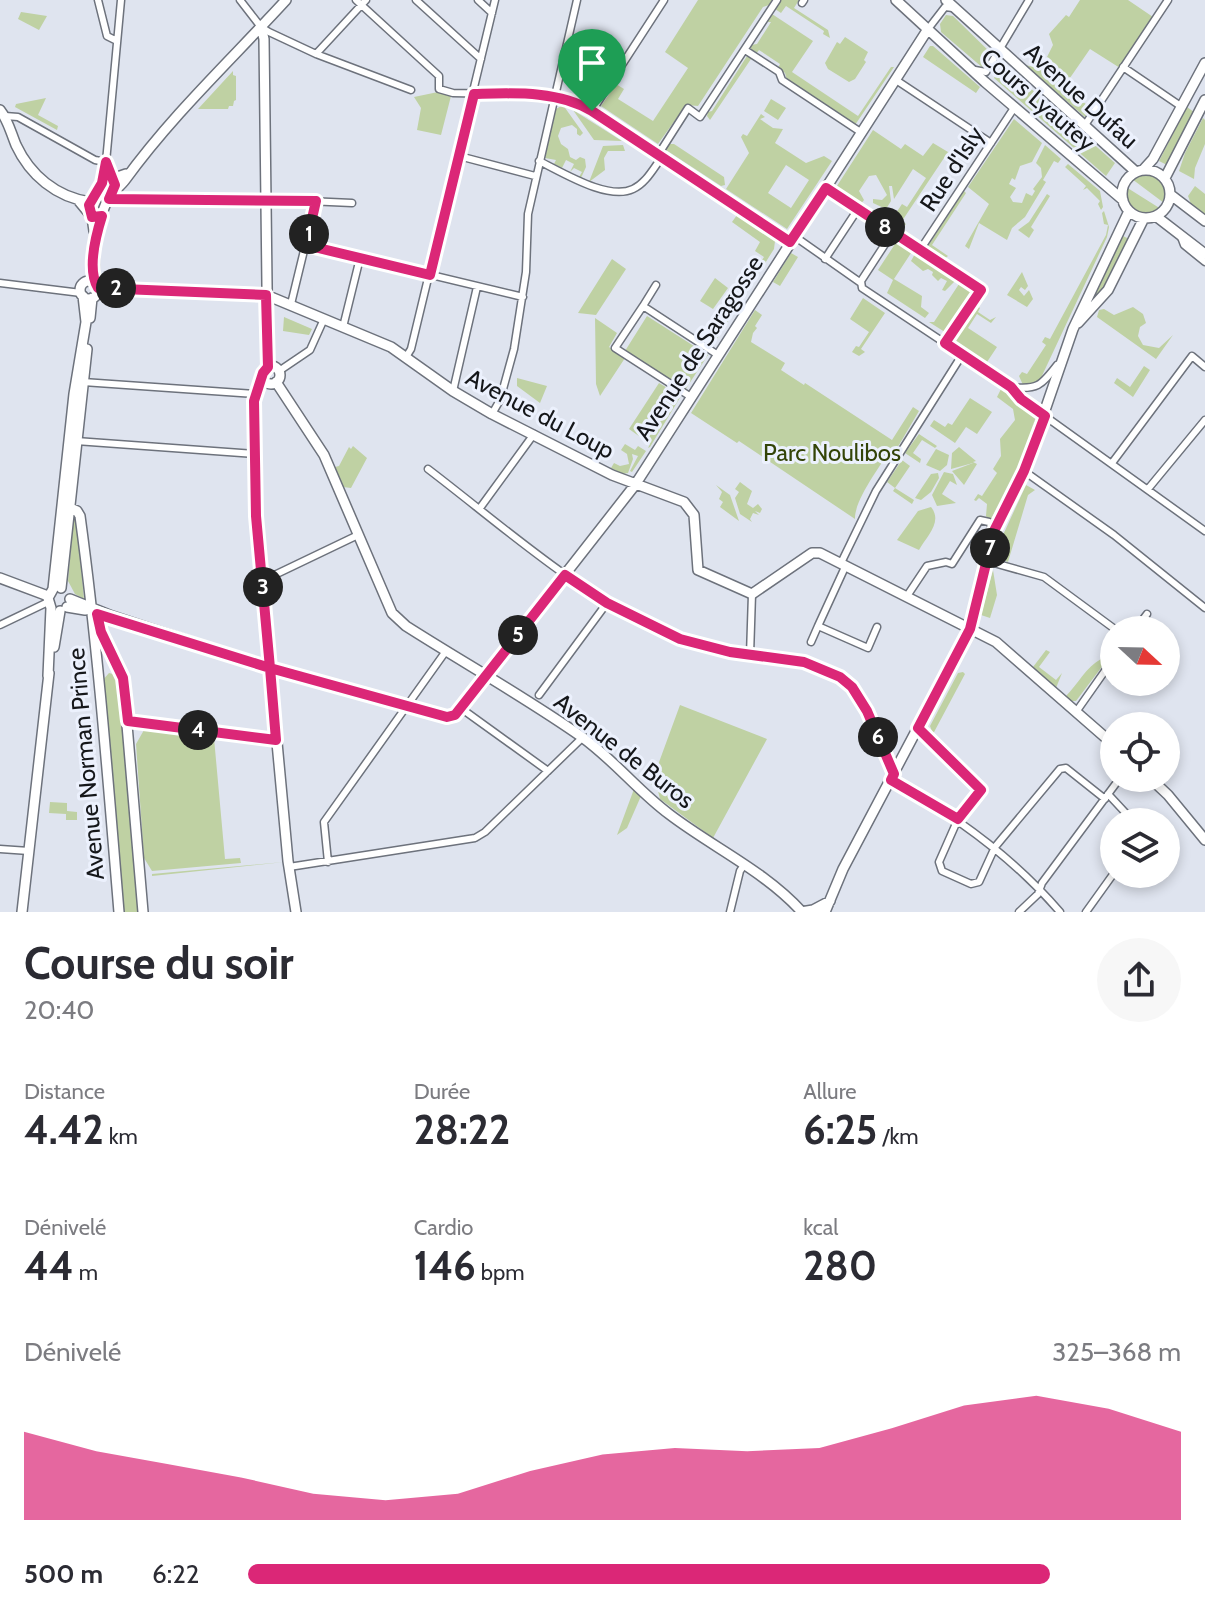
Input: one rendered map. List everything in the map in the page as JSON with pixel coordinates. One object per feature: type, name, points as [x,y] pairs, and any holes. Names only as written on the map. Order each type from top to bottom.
[{"type":"street","points":[[98,0],[107,36],[117,41]]},
{"type":"street","points":[[109,199],[106,162],[121,0]]},
{"type":"street","points":[[240,0],[261,27],[264,39],[265,380],[272,383]]},
{"type":"street","points":[[0,283],[85,296],[97,293],[94,284],[93,212],[109,184],[129,172],[286,0]]},
{"type":"street","points":[[416,0],[481,59]]},
{"type":"street","points":[[478,0],[492,13]]},
{"type":"street","points":[[406,357],[411,349],[430,275],[495,0]]},
{"type":"street","points":[[492,414],[500,400],[514,349],[523,297],[528,214],[577,0]]},
{"type":"street","points":[[592,111],[664,0]]},
{"type":"street","points":[[539,161],[588,185],[617,192],[631,190],[646,179],[688,108],[700,117],[777,0]]},
{"type":"street","name":"Cours Lyautey","points":[[896,0],[1014,108],[1123,200]]},
{"type":"street","name":"Avenue Dufau","points":[[946,0],[1139,171]]},
{"type":"street","points":[[999,49],[1029,0]]},
{"type":"street","points":[[1085,125],[1168,0]]},
{"type":"street","points":[[316,54],[361,2],[439,76],[439,89],[453,93],[554,97],[592,111],[825,259],[863,289],[1011,387],[1021,399],[1205,531]]},
{"type":"street","points":[[928,29],[945,7],[957,9]]},
{"type":"street","points":[[261,27],[316,54],[411,90]]},
{"type":"street","name":"Avenue de Saragosse","points":[[462,709],[635,485],[928,29]]},
{"type":"street","name":"Avenue Dufau","points":[[971,68],[986,72],[999,49]]},
{"type":"street","points":[[745,50],[779,72],[782,80],[862,133]]},
{"type":"street","points":[[1171,195],[1166,209],[1157,217],[1144,218],[1129,211],[1123,200],[1125,183],[1153,159],[1205,63]]},
{"type":"street","points":[[1123,67],[1182,107]]},
{"type":"street","points":[[896,80],[991,143]]},
{"type":"street","points":[[1194,85],[1205,92]]},
{"type":"street","points":[[1165,178],[1205,100]]},
{"type":"street","name":"Rue d'Isly","points":[[920,250],[1014,108]]},
{"type":"street","points":[[2,113],[18,117],[95,160],[106,162]]},
{"type":"street","points":[[2,113],[29,168],[52,187],[78,200],[93,212]]},
{"type":"street","points":[[459,156],[535,176]]},
{"type":"street","points":[[1139,171],[1154,171],[1165,178],[1171,195],[1205,221]]},
{"type":"street","points":[[826,188],[981,290],[945,343]]},
{"type":"street","points":[[93,212],[109,199],[264,199],[352,203]]},
{"type":"street","points":[[291,304],[316,201]]},
{"type":"street","points":[[825,259],[858,209]]},
{"type":"street","points":[[825,912],[843,869],[970,629],[994,531],[1024,471],[1073,329],[1129,211]]},
{"type":"street","points":[[1157,217],[1205,254]]},
{"type":"street","points":[[1073,329],[1108,290],[1144,218]]},
{"type":"street","points":[[860,284],[893,232]]},
{"type":"street","points":[[1181,236],[1184,245],[1205,262]]},
{"type":"street","points":[[306,245],[523,297]]},
{"type":"street","points":[[343,327],[360,258]]},
{"type":"street","points":[[22,912],[86,322],[82,285],[266,295]]},
{"type":"street","points":[[656,285],[615,348],[691,397]]},
{"type":"street","points":[[453,391],[477,287]]},
{"type":"street","name":"Avenue du Loup","points":[[266,295],[391,347],[492,414],[612,475],[684,502],[694,515],[698,570],[752,594]]},
{"type":"street","points":[[57,600],[70,508],[73,440],[83,382],[85,296]]},
{"type":"street","points":[[643,306],[718,355]]},
{"type":"street","points":[[279,371],[310,350],[324,319]]},
{"type":"street","points":[[811,642],[876,491],[962,355]]},
{"type":"street","points":[[1112,463],[1192,356],[1205,367]]},
{"type":"street","points":[[1011,387],[1032,388],[1039,385],[1062,360]]},
{"type":"street","points":[[83,382],[255,394],[279,378],[275,367],[265,370]]},
{"type":"street","points":[[265,370],[255,394],[256,516],[276,740],[296,912]]},
{"type":"street","name":"Avenue de Buros","points":[[272,383],[324,455],[392,613],[406,626],[582,738],[619,767],[667,813],[789,897],[801,912]]},
{"type":"street","points":[[1039,385],[1047,386],[1051,394]]},
{"type":"street","points":[[1148,489],[1205,420]]},
{"type":"street","points":[[480,508],[534,434]]},
{"type":"street","points":[[73,440],[255,454]]},
{"type":"street","points":[[428,469],[565,575],[607,603],[680,639],[730,652],[804,662],[840,677],[852,687],[867,711],[892,777],[995,847],[1040,888],[1060,912]]},
{"type":"street","points":[[1024,471],[1114,535],[1205,608]]},
{"type":"street","points":[[70,508],[80,516],[94,610],[101,632],[122,674],[143,912]]},
{"type":"street","points":[[907,596],[927,566],[946,562],[952,564],[980,520],[989,522],[994,531]]},
{"type":"street","points":[[262,581],[358,535]]},
{"type":"street","points":[[750,655],[752,594],[812,553],[820,553],[991,640],[1100,733]]},
{"type":"street","points":[[987,561],[1044,577],[1100,618]]},
{"type":"street","points":[[0,578],[57,600],[270,668],[447,717],[462,709],[548,771]]},
{"type":"street","points":[[0,625],[57,600]]},
{"type":"street","points":[[539,695],[607,603]]},
{"type":"street","name":"Avenue Norman Prince","points":[[94,610],[119,912]]},
{"type":"street","points":[[948,617],[955,625],[958,652]]},
{"type":"street","points":[[818,626],[868,648],[877,627]]},
{"type":"street","points":[[958,652],[971,641],[980,638],[991,640]]},
{"type":"street","points":[[328,862],[324,822],[446,651]]},
{"type":"street","points":[[100,681],[109,671],[122,674]]},
{"type":"street","points":[[1076,712],[1100,678]]},
{"type":"street","points":[[128,721],[276,740]]},
{"type":"street","points":[[918,728],[981,790],[958,819],[939,862],[942,871],[971,884],[979,882],[995,847],[1060,769],[1066,768],[1118,808]]},
{"type":"street","points":[[289,867],[475,838],[485,832],[582,738]]},
{"type":"street","points":[[1019,912],[1110,792]]},
{"type":"street","points":[[1165,792],[1205,840]]},
{"type":"street","points":[[0,849],[29,851]]},
{"type":"street","points":[[734,911],[744,865]]},
{"type":"street","points":[[1086,912],[1103,888]]},
{"type":"street","points":[[801,912],[830,901]]},
{"type":"green space","points":[[698,0],[772,0],[763,7],[698,106],[686,105],[658,144],[601,106],[616,84],[624,89],[618,99],[653,121],[688,68],[665,52]]},
{"type":"green space","points":[[781,0],[799,0],[794,8],[828,30],[830,38],[786,6],[781,13],[775,9]]},
{"type":"green space","points":[[1080,0],[1128,0],[1153,17],[1120,68],[1090,49],[1063,88],[1093,109],[1085,117],[1025,65],[1054,67],[1047,57],[1053,45],[1049,34],[1066,15],[1069,17]]},
{"type":"green space","points":[[21,12],[47,16],[39,30],[18,19]]},
{"type":"green space","points":[[772,14],[813,41],[792,72],[858,116],[891,67],[894,67],[855,125],[787,80],[785,73],[778,68],[780,64],[759,50],[756,54],[751,50],[751,45],[757,44],[771,22],[766,22]]},
{"type":"green space","points":[[946,15],[953,16],[993,55],[983,68],[941,32],[940,24]]},
{"type":"green space","points":[[845,37],[868,52],[866,62],[855,79],[849,82],[828,69],[825,63],[837,42],[840,44]]},
{"type":"green space","points":[[930,46],[980,87],[976,93],[923,57]]},
{"type":"green space","points":[[747,56],[751,59],[710,120],[708,112],[712,111]]},
{"type":"green space","points":[[1003,64],[1115,163],[1106,176],[994,78]]},
{"type":"green space","points":[[233,71],[236,76],[236,100],[233,106],[228,109],[198,109]]},
{"type":"green space","points":[[438,92],[451,96],[441,135],[417,130],[421,108],[414,97]]},
{"type":"green space","points":[[46,98],[38,115],[58,126],[57,130],[15,107],[16,104]]},
{"type":"green space","points":[[771,99],[786,108],[778,120],[764,111]]},
{"type":"green space","points":[[563,105],[583,133],[580,136],[577,134],[577,129],[572,125],[561,128],[558,136],[570,157],[585,159],[586,167],[581,178],[582,172],[574,168],[570,172],[574,164],[566,160],[562,168],[554,164],[556,160],[545,158],[556,109]]},
{"type":"green space","points":[[1187,107],[1194,112],[1167,165],[1159,161]]},
{"type":"green space","points":[[573,110],[622,141],[594,140]]},
{"type":"green space","points":[[761,114],[765,117],[760,119],[773,128],[783,129],[775,143],[806,163],[824,156],[832,161],[787,229],[726,189],[749,153],[741,137],[743,134],[747,136]],"holes":[[[786,165],[809,180],[791,208],[768,193]]]},
{"type":"green space","points":[[1203,118],[1205,144],[1194,179],[1179,171]]},
{"type":"green space","points":[[1014,119],[1042,143],[1032,162],[1020,166],[1015,180],[1012,178],[1009,184],[1016,188],[1010,197],[1013,202],[1022,203],[1026,193],[1032,196],[1035,191],[1033,189],[1042,177],[1041,168],[1036,163],[1045,145],[1061,159],[1058,163],[1054,161],[1043,180],[1046,182],[1025,217],[1012,228],[1007,240],[979,223],[969,249],[965,246],[989,204],[968,187]]},
{"type":"green space","points":[[873,130],[901,149],[905,144],[923,156],[933,143],[948,152],[902,221],[906,224],[901,230],[890,222],[902,204],[907,207],[926,178],[913,169],[894,199],[892,186],[889,186],[891,201],[886,209],[873,203],[873,199],[882,200],[887,195],[876,175],[869,176],[859,191],[864,200],[860,205],[835,189]]},
{"type":"green space","points":[[669,144],[674,144],[724,177],[725,185],[721,186],[666,150]]},
{"type":"green space","points":[[623,145],[625,151],[608,151],[604,158],[605,170],[589,182],[603,146]]},
{"type":"green space","points":[[1068,164],[1100,191],[1101,210],[1100,201],[1087,188],[1083,190],[1086,186],[1065,167]]},
{"type":"green space","points":[[1145,173],[1156,176],[1163,183],[1166,192],[1164,203],[1132,179]]},
{"type":"green space","points":[[1195,186],[1205,194],[1205,215],[1191,204],[1188,196]]},
{"type":"green space","points":[[1126,187],[1161,209],[1147,215],[1137,212],[1126,198]]},
{"type":"green space","points":[[964,191],[966,193],[932,245],[948,256],[943,260],[928,250],[928,246]]},
{"type":"green space","points":[[1047,194],[1050,196],[1031,227],[1034,230],[1029,238],[1018,230],[1029,222]]},
{"type":"green space","points":[[1104,211],[1109,227],[1107,237],[1040,380],[1033,386],[1023,385],[1019,376],[1022,372],[1027,374],[1046,345],[1042,342],[1045,337],[1050,339],[1106,235],[1108,225],[1104,224]]},
{"type":"green space","points":[[737,215],[775,241],[774,249],[713,345],[708,341],[764,257],[755,251],[760,242],[732,222]]},
{"type":"green space","points":[[1121,235],[1129,239],[1104,288],[1087,306]]},
{"type":"green space","points":[[897,241],[913,250],[894,279],[922,296],[921,307],[929,313],[925,318],[887,293],[893,280],[878,270]]},
{"type":"green space","points":[[916,252],[975,291],[948,334],[929,322],[934,322],[959,284],[955,281],[945,291],[942,290],[947,281],[941,278],[938,281],[933,272],[928,269],[923,271],[911,261]]},
{"type":"green space","points":[[791,253],[798,257],[780,286],[773,282]]},
{"type":"green space","points":[[612,259],[626,269],[596,315],[578,313]]},
{"type":"green space","points":[[1022,272],[1028,286],[1025,290],[1021,287],[1019,290],[1024,296],[1029,290],[1033,299],[1027,307],[1007,295]]},
{"type":"green space","points":[[715,278],[728,288],[713,309],[700,301]]},
{"type":"green space","points":[[863,298],[885,313],[861,349],[865,352],[859,356],[852,352],[869,332],[850,319]]},
{"type":"green space","points":[[977,306],[980,308],[978,312],[990,320],[996,317],[991,323],[977,314],[968,328],[997,347],[987,362],[956,342],[957,335]]},
{"type":"green space","points":[[1133,307],[1143,314],[1146,323],[1140,327],[1138,336],[1143,345],[1159,348],[1173,335],[1156,359],[1097,317],[1099,310],[1104,309],[1114,315]]},
{"type":"green space","name":"Parc Noulibos","points":[[755,310],[762,315],[751,342],[785,363],[781,370],[892,440],[913,407],[919,411],[896,450],[891,449],[868,484],[855,519],[739,441],[737,443],[691,413]]},
{"type":"green space","points":[[647,316],[708,355],[685,390],[625,351]]},
{"type":"green space","points":[[284,317],[312,329],[309,335],[283,331]]},
{"type":"green space","points":[[595,318],[617,333],[609,347],[625,358],[600,396],[596,384]]},
{"type":"green space","points":[[1144,366],[1150,370],[1133,397],[1114,383],[1117,378],[1130,387]]},
{"type":"green space","points":[[517,378],[547,386],[540,403],[517,386]]},
{"type":"green space","points":[[659,383],[681,396],[648,448],[650,444],[629,429]]},
{"type":"green space","points":[[1001,389],[1034,411],[1036,420],[1016,474],[990,521],[986,516],[987,504],[979,498],[974,500],[978,494],[982,496],[997,473],[993,469],[1001,456],[1000,439],[1015,420],[1013,409],[997,397]]},
{"type":"green space","points":[[970,398],[992,412],[977,434],[966,427],[955,443],[930,426],[934,420],[945,427],[948,423],[952,425]]},
{"type":"green space","points":[[919,434],[937,446],[935,448],[922,440],[913,453],[921,459],[920,463],[905,453]]},
{"type":"green space","points":[[625,444],[635,450],[638,446],[646,451],[632,472],[638,456],[632,454],[628,473],[622,474],[611,468],[614,463],[620,466],[629,464],[627,454],[621,450]]},
{"type":"green space","points":[[353,446],[367,458],[351,488],[343,487],[335,467]]},
{"type":"green space","points":[[959,447],[977,464],[964,485],[952,471],[973,463],[951,469],[952,453]]},
{"type":"green space","points":[[936,449],[949,455],[947,465],[940,471],[926,465]]},
{"type":"green space","points":[[902,460],[910,466],[895,488],[887,482]]},
{"type":"green space","points":[[944,472],[953,474],[957,485],[950,481],[942,494],[956,503],[937,506],[932,495]]},
{"type":"green space","points":[[938,473],[939,478],[931,492],[921,500],[915,498],[931,474]]},
{"type":"green space","points":[[740,482],[752,491],[747,504],[753,508],[758,504],[762,509],[760,513],[755,511],[759,515],[753,513],[752,522],[740,514],[735,498],[739,492],[735,489]]},
{"type":"green space","points":[[716,485],[730,495],[739,521],[720,507],[722,492]]},
{"type":"green space","points":[[1026,485],[1035,490],[1028,495],[1008,562],[996,557],[997,548]]},
{"type":"green space","points":[[895,488],[914,500],[912,504],[893,491]]},
{"type":"green space","points":[[931,507],[935,524],[919,550],[897,540],[918,511]]},
{"type":"green space","points":[[74,513],[84,599],[75,594],[68,581]]},
{"type":"green space","points":[[993,570],[997,595],[990,618],[981,615]]},
{"type":"green space","points":[[1046,650],[1050,652],[1039,667],[1056,680],[1062,673],[1056,688],[1033,667]]},
{"type":"green space","points":[[1100,660],[1100,669],[1076,701],[1071,701],[1066,696]]},
{"type":"green space","points":[[109,673],[120,676],[139,912],[121,912],[102,681]]},
{"type":"green space","points":[[958,673],[965,674],[933,734],[930,726]]},
{"type":"green space","points":[[680,705],[767,739],[713,838],[660,799],[658,791],[651,784]]},
{"type":"green space","points":[[144,730],[214,738],[225,859],[240,858],[241,863],[152,871],[144,858],[136,744]]},
{"type":"green space","points":[[634,789],[641,796],[627,828],[617,835]]},
{"type":"green space","points":[[50,802],[67,803],[67,811],[77,812],[77,820],[66,820],[66,814],[49,813]]},
{"type":"green space","points":[[284,862],[152,876],[152,874]]},
{"type":"route","points":[[592,111],[572,101],[545,95],[474,94],[430,275],[306,245],[316,201],[109,199],[115,185],[106,162],[102,183],[89,205],[92,217],[102,216],[94,264],[98,288],[266,295],[267,307],[268,367],[254,401],[256,516],[270,668],[112,616],[97,614],[101,632],[123,678],[128,721],[276,740],[270,668],[447,717],[455,715],[565,575],[607,603],[680,639],[730,652],[804,662],[840,677],[852,687],[867,711],[894,774],[891,780],[958,819],[981,790],[918,728],[970,629],[994,531],[1024,471],[1045,416],[1021,399],[1011,387],[945,343],[981,290],[826,188],[790,242],[592,111]]}]
